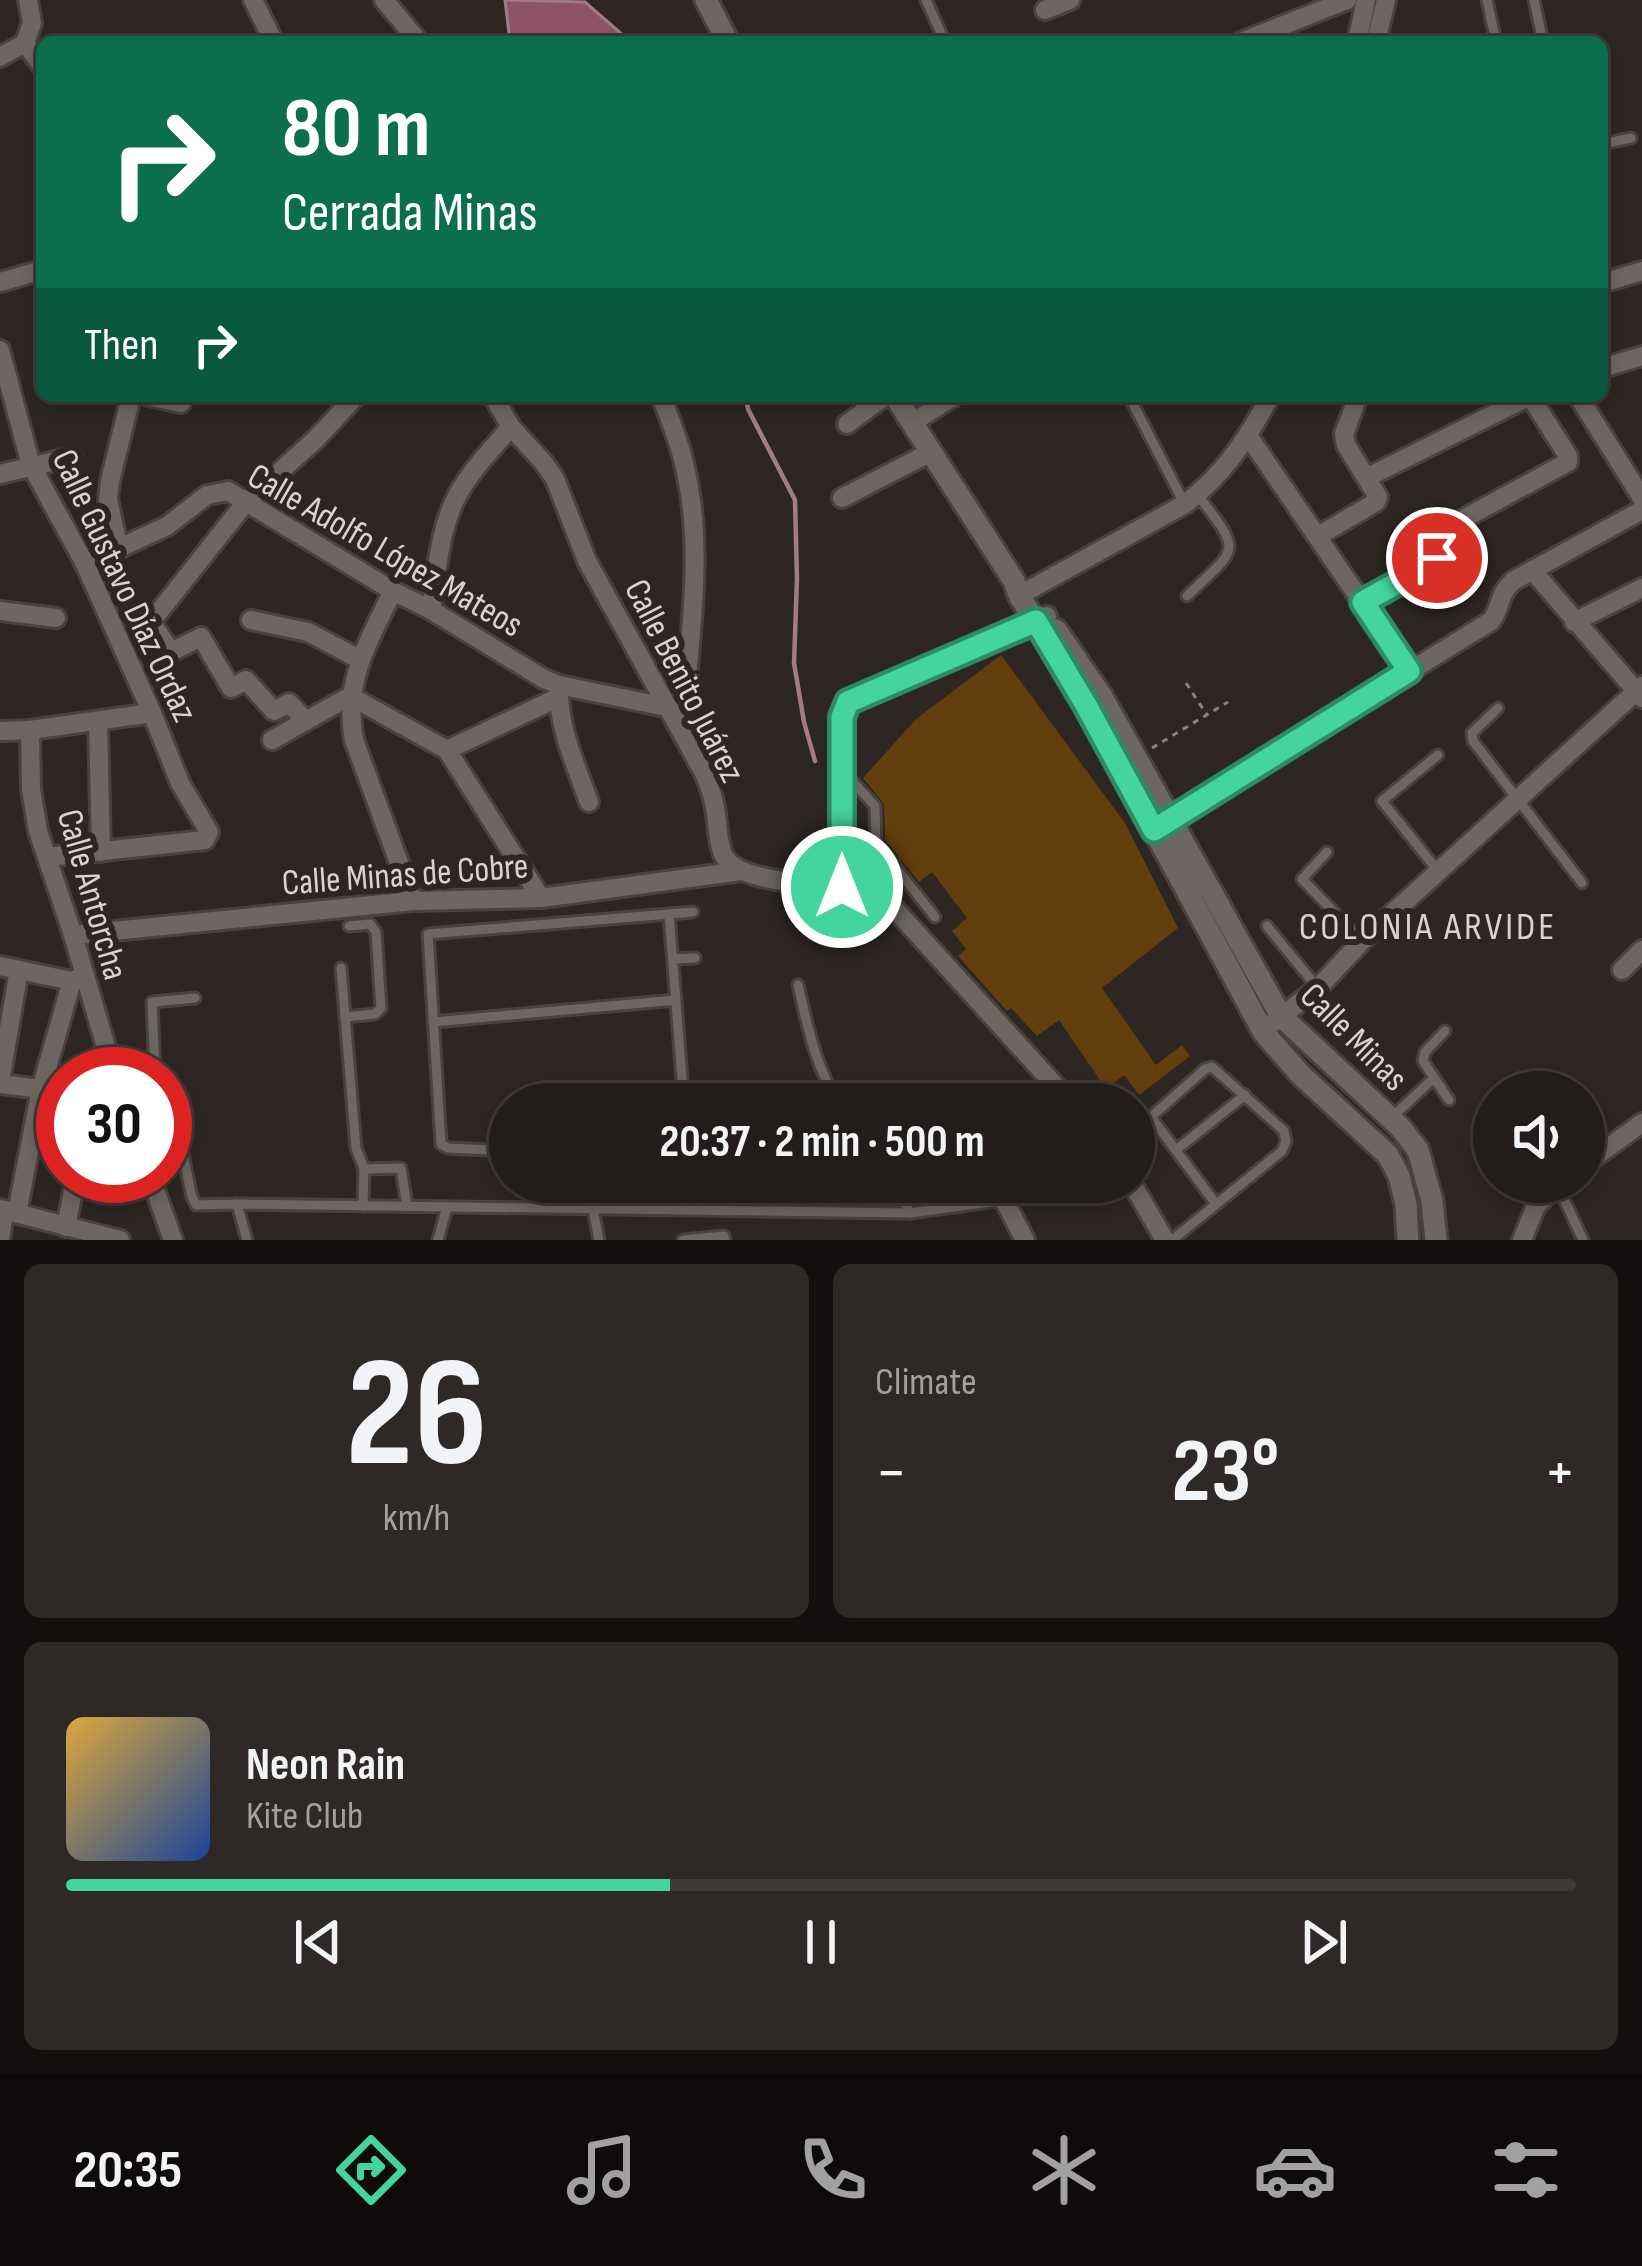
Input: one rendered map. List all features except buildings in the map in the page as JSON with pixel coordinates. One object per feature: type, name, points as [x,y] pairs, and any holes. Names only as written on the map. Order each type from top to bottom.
[{"type":"street","points":[[0,57],[26,43],[32,22],[28,0]]},
{"type":"street","points":[[254,0],[271,36]]},
{"type":"street","points":[[384,0],[414,36]]},
{"type":"street","points":[[706,0],[725,36]]},
{"type":"street","points":[[1045,10],[1070,0]]},
{"type":"street","points":[[1256,36],[1347,0]]},
{"type":"street","points":[[1358,36],[1366,0]]},
{"type":"street","points":[[1377,36],[1386,0]]},
{"type":"street","points":[[26,43],[36,57]]},
{"type":"street","points":[[1608,282],[1642,271]]},
{"type":"street","points":[[0,282],[36,272]]},
{"type":"street","name":"Calle Gustavo Díaz Ordaz","points":[[0,350],[31,465],[85,564],[180,783],[208,828],[205,840],[101,852]]},
{"type":"street","points":[[1608,366],[1642,356]]},
{"type":"street","points":[[118,549],[108,500],[130,402]]},
{"type":"street","points":[[176,402],[181,403]]},
{"type":"street","points":[[306,721],[289,704],[274,711],[246,680],[231,688],[201,637],[171,652],[151,622],[246,502],[350,402]]},
{"type":"street","name":"Calle Benito Juárez","points":[[496,402],[554,479],[586,561],[710,787],[723,854],[741,871]]},
{"type":"street","points":[[663,402],[688,478],[694,524],[682,731]]},
{"type":"street","points":[[847,424],[877,402]]},
{"type":"street","name":"Calle Minas","points":[[899,402],[1020,586],[1019,595],[1102,697],[1264,1033],[1301,1075],[1388,1155],[1400,1176],[1408,1240]]},
{"type":"street","points":[[912,423],[945,402]]},
{"type":"street","points":[[1020,586],[1191,499],[1225,468],[1249,437],[1267,402]]},
{"type":"street","points":[[1318,536],[1376,502],[1378,492],[1346,445],[1344,434],[1356,402]]},
{"type":"street","points":[[1368,477],[1518,402]]},
{"type":"street","points":[[1363,602],[1435,562],[1432,536],[1566,465],[1568,456],[1534,402]]},
{"type":"street","points":[[1582,402],[1642,498]]},
{"type":"street","points":[[431,610],[444,532],[455,500],[511,427]]},
{"type":"street","points":[[1249,437],[1409,671]]},
{"type":"street","points":[[842,498],[931,452]]},
{"type":"street","points":[[0,474],[72,457]]},
{"type":"street","name":"Calle Adolfo López Mateos","points":[[85,564],[167,526],[207,494],[228,491],[431,610],[531,672],[556,693],[666,707]]},
{"type":"street","points":[[1162,825],[1491,621],[1504,589],[1532,570],[1642,510]]},
{"type":"street","points":[[1264,1033],[1318,988],[1362,941],[1516,799],[1640,692],[1532,570]]},
{"type":"street","points":[[1574,622],[1642,588]]},
{"type":"street","points":[[393,591],[359,659],[350,696],[351,722],[413,901]]},
{"type":"street","points":[[0,611],[56,618]]},
{"type":"street","points":[[842,887],[842,717],[848,702],[1042,619]]},
{"type":"street","name":"Calle Minas","points":[[1042,619],[1086,705],[1281,1016],[1409,1137],[1424,1167],[1436,1240]]},
{"type":"street","points":[[251,620],[308,632],[359,659]]},
{"type":"street","points":[[447,750],[556,693],[589,802]]},
{"type":"street","points":[[272,740],[350,696]]},
{"type":"street","points":[[350,696],[447,750],[541,898]]},
{"type":"street","points":[[0,731],[152,713]]},
{"type":"street","points":[[46,857],[101,852],[98,721]]},
{"type":"street","name":"Calle Antorcha","points":[[30,730],[34,811],[73,935],[78,979],[104,1047]]},
{"type":"street","points":[[741,871],[882,895],[1053,1083]]},
{"type":"street","name":"Calle Minas de Cobre","points":[[73,935],[413,901],[541,898],[741,871]]},
{"type":"street","points":[[1622,970],[1642,950]]},
{"type":"street","points":[[36,1088],[0,1082],[10,968],[78,979],[55,1047]]},
{"type":"street","points":[[102,1047],[103,1043]]},
{"type":"street","points":[[0,1237],[36,1107]]},
{"type":"street","points":[[1367,1136],[1391,1118]]},
{"type":"street","points":[[1605,1150],[1642,1124]]},
{"type":"street","points":[[66,1227],[71,1203]]},
{"type":"street","points":[[160,1203],[173,1240]]},
{"type":"street","points":[[1006,1203],[1025,1240]]},
{"type":"street","points":[[1144,1203],[1168,1240]]},
{"type":"street","points":[[1522,1240],[1538,1203]]},
{"type":"street","points":[[7,1211],[120,1240]]},
{"type":"lane","points":[[926,0],[943,36]]},
{"type":"lane","points":[[1486,0],[1495,36]]},
{"type":"lane","points":[[1534,0],[1542,36]]},
{"type":"lane","points":[[1608,143],[1631,138]]},
{"type":"lane","points":[[1133,402],[1191,499],[1229,537],[1228,556],[1187,596]]},
{"type":"lane","points":[[1498,708],[1472,737],[1582,883]]},
{"type":"lane","points":[[1438,755],[1382,801],[1438,871]]},
{"type":"lane","points":[[842,769],[874,806],[876,843],[935,917]]},
{"type":"lane","points":[[1327,852],[1302,879],[1362,941]]},
{"type":"lane","points":[[489,1150],[441,1144],[428,934],[693,913]]},
{"type":"lane","points":[[669,914],[682,1083]]},
{"type":"lane","points":[[345,1017],[381,1009],[376,932],[370,924],[350,926]]},
{"type":"lane","points":[[1267,926],[1318,988]]},
{"type":"lane","points":[[673,959],[695,958]]},
{"type":"lane","points":[[341,968],[356,1148],[364,1169],[363,1206]]},
{"type":"lane","points":[[798,985],[816,1062],[828,1083]]},
{"type":"lane","points":[[154,1047],[152,1002],[195,998]]},
{"type":"lane","points":[[433,1022],[676,1000]]},
{"type":"lane","points":[[1445,1031],[1423,1056],[1449,1100]]},
{"type":"lane","points":[[1155,1113],[1212,1067],[1283,1131],[1286,1141],[1282,1151],[1168,1240]]},
{"type":"lane","points":[[1391,1118],[1433,1079]]},
{"type":"lane","points":[[1176,1150],[1245,1095]]},
{"type":"lane","points":[[1155,1122],[1216,1204]]},
{"type":"lane","points":[[364,1169],[400,1168],[406,1207]]},
{"type":"lane","points":[[192,1197],[196,1205],[910,1214],[984,1203]]},
{"type":"lane","points":[[691,1203],[692,1210]]},
{"type":"lane","points":[[904,1203],[910,1214]]},
{"type":"lane","points":[[1567,1203],[1583,1240]]},
{"type":"lane","points":[[238,1204],[247,1240]]},
{"type":"lane","points":[[438,1240],[447,1207]]},
{"type":"lane","points":[[593,1209],[598,1240]]},
{"type":"lane","points":[[683,1240],[724,1235],[725,1240]]},
{"type":"path","points":[[1186,682],[1207,716]]},
{"type":"path","points":[[1135,758],[1228,702]]},
{"type":"shaded area","points":[[505,0],[585,2],[624,36],[509,36]]},
{"type":"waterway","points":[[747,402],[795,500],[794,663],[815,761]]},
{"type":"district","name":"COLONIA ARVIDE","points":[[1428,925]]},
{"type":"route","points":[[842,887],[842,717],[848,702],[1036,621],[1154,830],[1409,671],[1363,602],[1437,558]]}]
